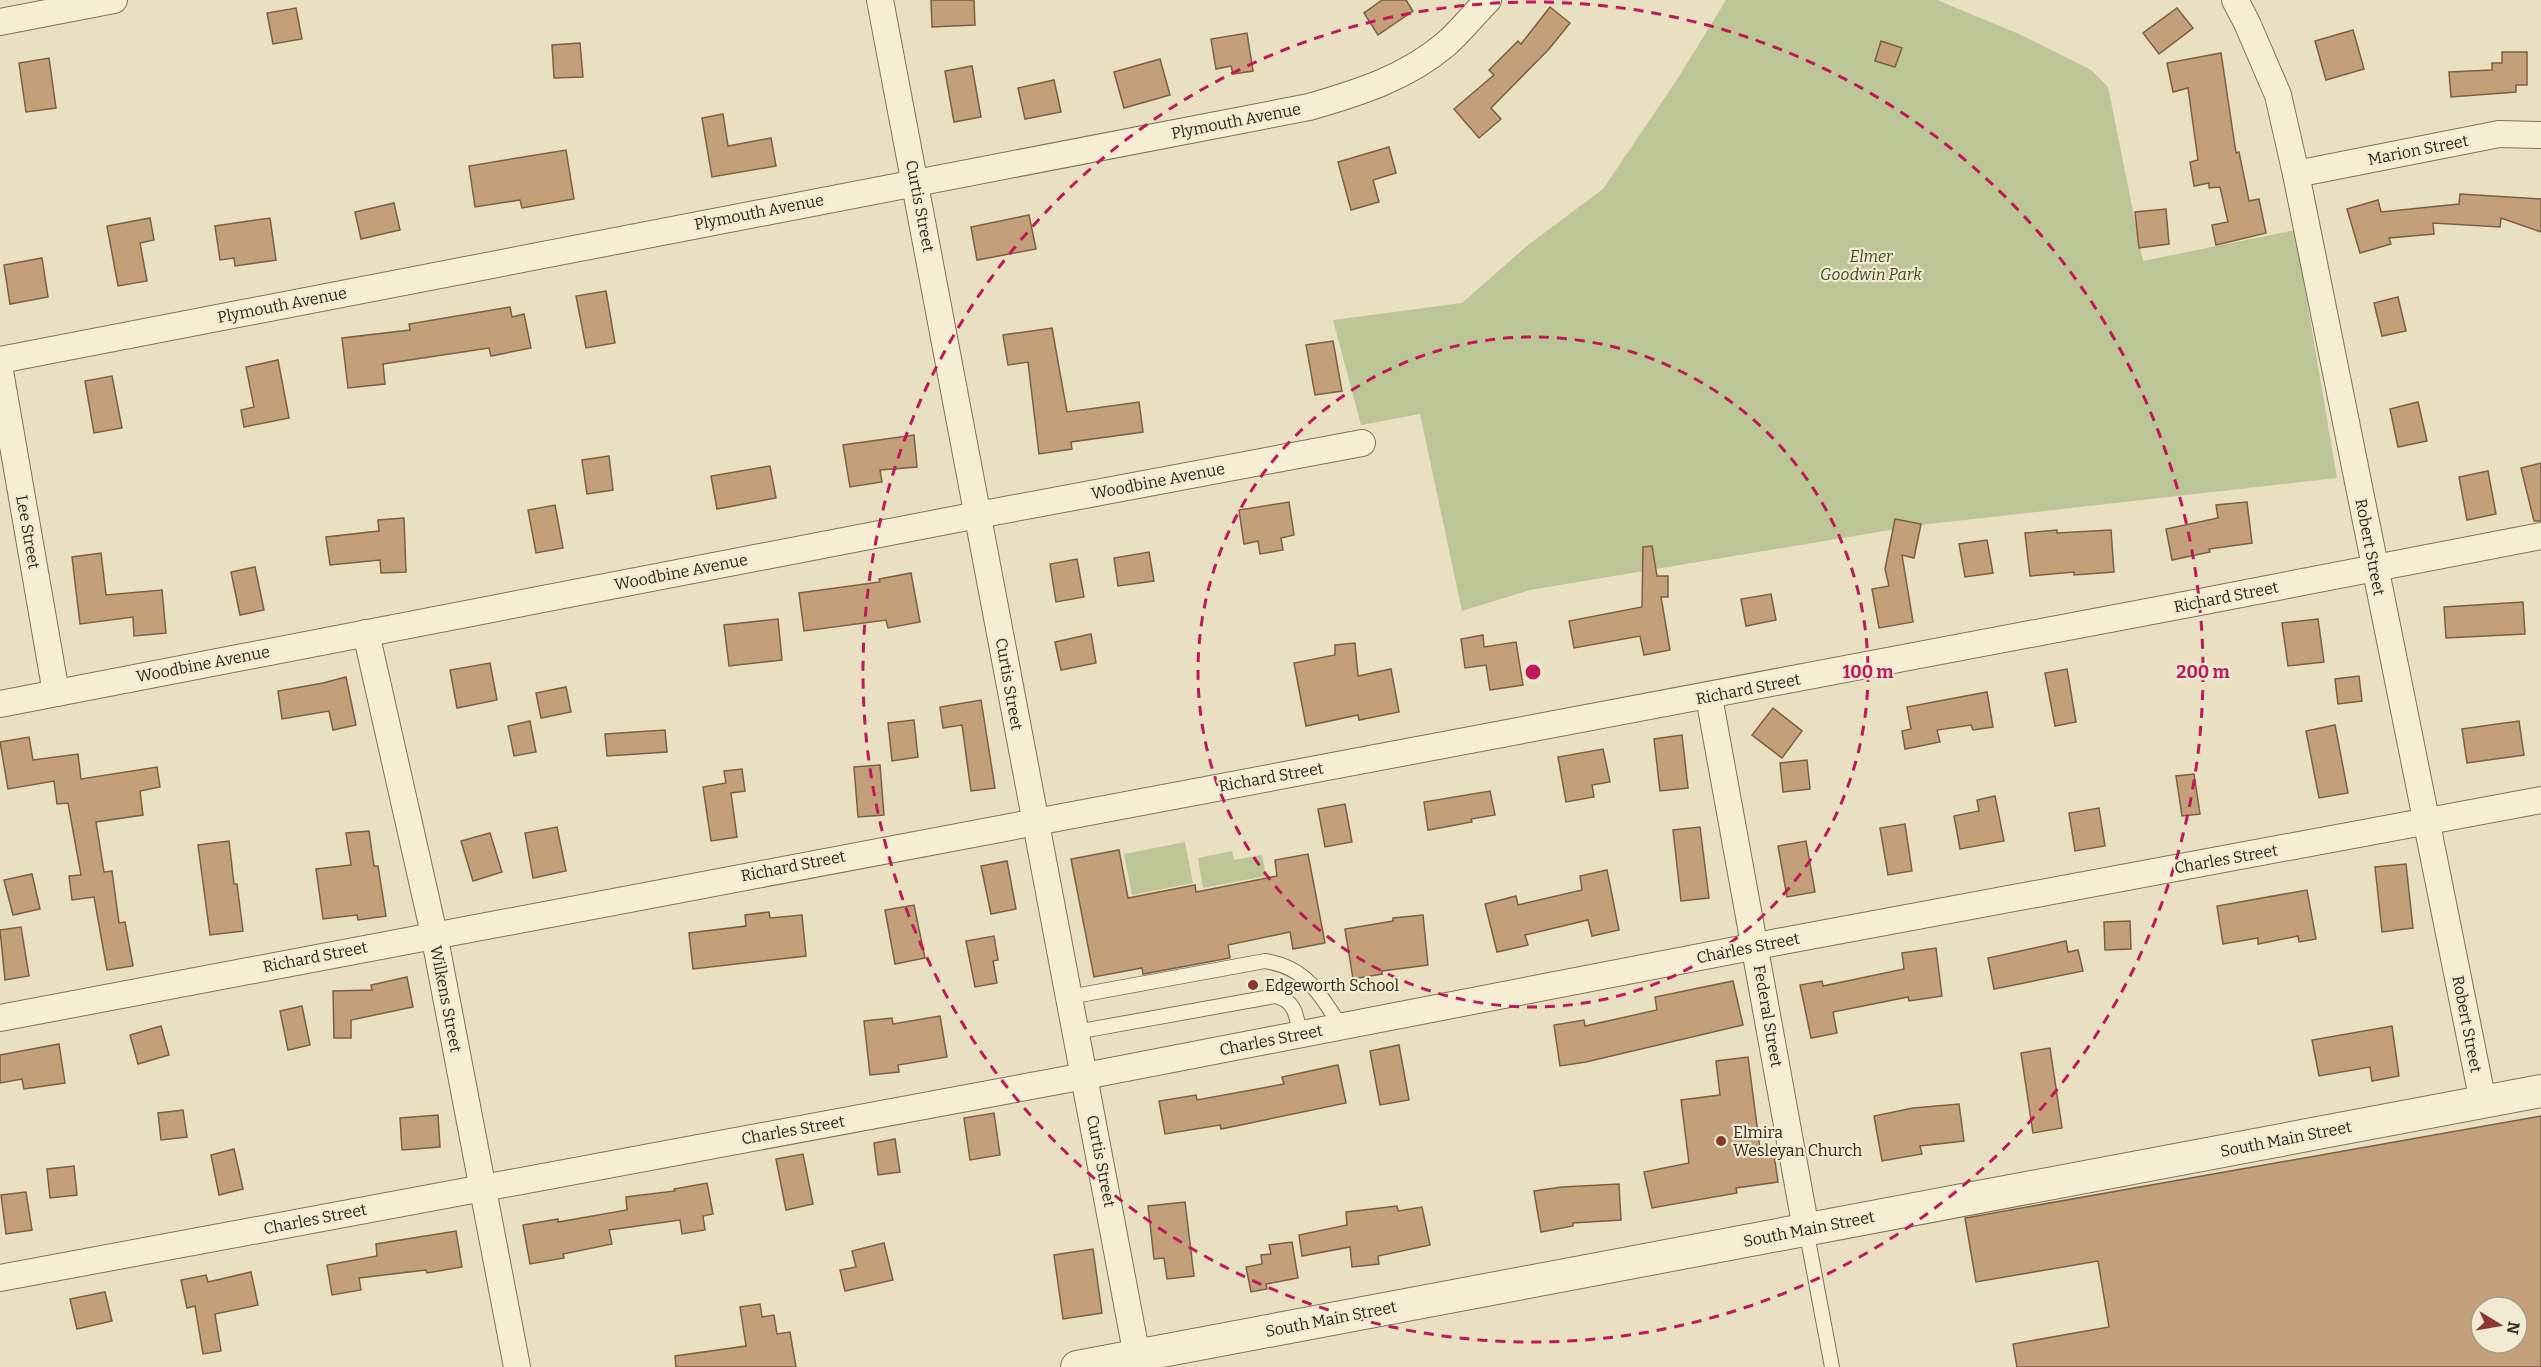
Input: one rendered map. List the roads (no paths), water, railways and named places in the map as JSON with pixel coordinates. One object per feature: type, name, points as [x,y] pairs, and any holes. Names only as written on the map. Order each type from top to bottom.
[{"type":"street","points":[[0,22],[114,0]]},
{"type":"street","name":"Curtis Street","points":[[880,0],[1138,1361]]},
{"type":"street","name":"Plymouth Avenue","points":[[0,360],[1309,107],[1370,89],[1397,77],[1447,44],[1488,0]]},
{"type":"street","name":"Robert Street","points":[[2235,0],[2278,95],[2296,174],[2482,1102]]},
{"type":"street","name":"Marion Street","points":[[2296,174],[2499,134],[2541,135]]},
{"type":"street","name":"Lee Street","points":[[0,371],[56,693]]},
{"type":"street","name":"Woodbine Avenue","points":[[0,704],[1362,443]]},
{"type":"street","name":"Richard Street","points":[[0,1018],[1034,821],[1709,697],[2541,536]]},
{"type":"street","name":"Wilkens Street","points":[[366,633],[434,934],[517,1367]]},
{"type":"street","name":"Federal Street","points":[[1709,697],[1806,1229]]},
{"type":"street","name":"Charles Street","points":[[0,1278],[1085,1076],[1756,946],[2541,800]]},
{"type":"street","name":"South Main Street","points":[[1077,1367],[1138,1361],[1806,1229],[2541,1091]]},
{"type":"lane","points":[[1069,996],[1265,961],[1285,964],[1299,972],[1314,988],[1341,1026]]},
{"type":"lane","points":[[1076,1032],[1275,996],[1287,999],[1295,1008],[1300,1034]]},
{"type":"lane","points":[[1806,1229],[1832,1367]]},
{"type":"place","name":"Edgeworth School","points":[[1253,985]]},
{"type":"place","name":"Elmira Wesleyan Church","points":[[1721,1141]]},
{"type":"park label","name":"Elmer Goodwin Park","points":[[1871,265]]}]
